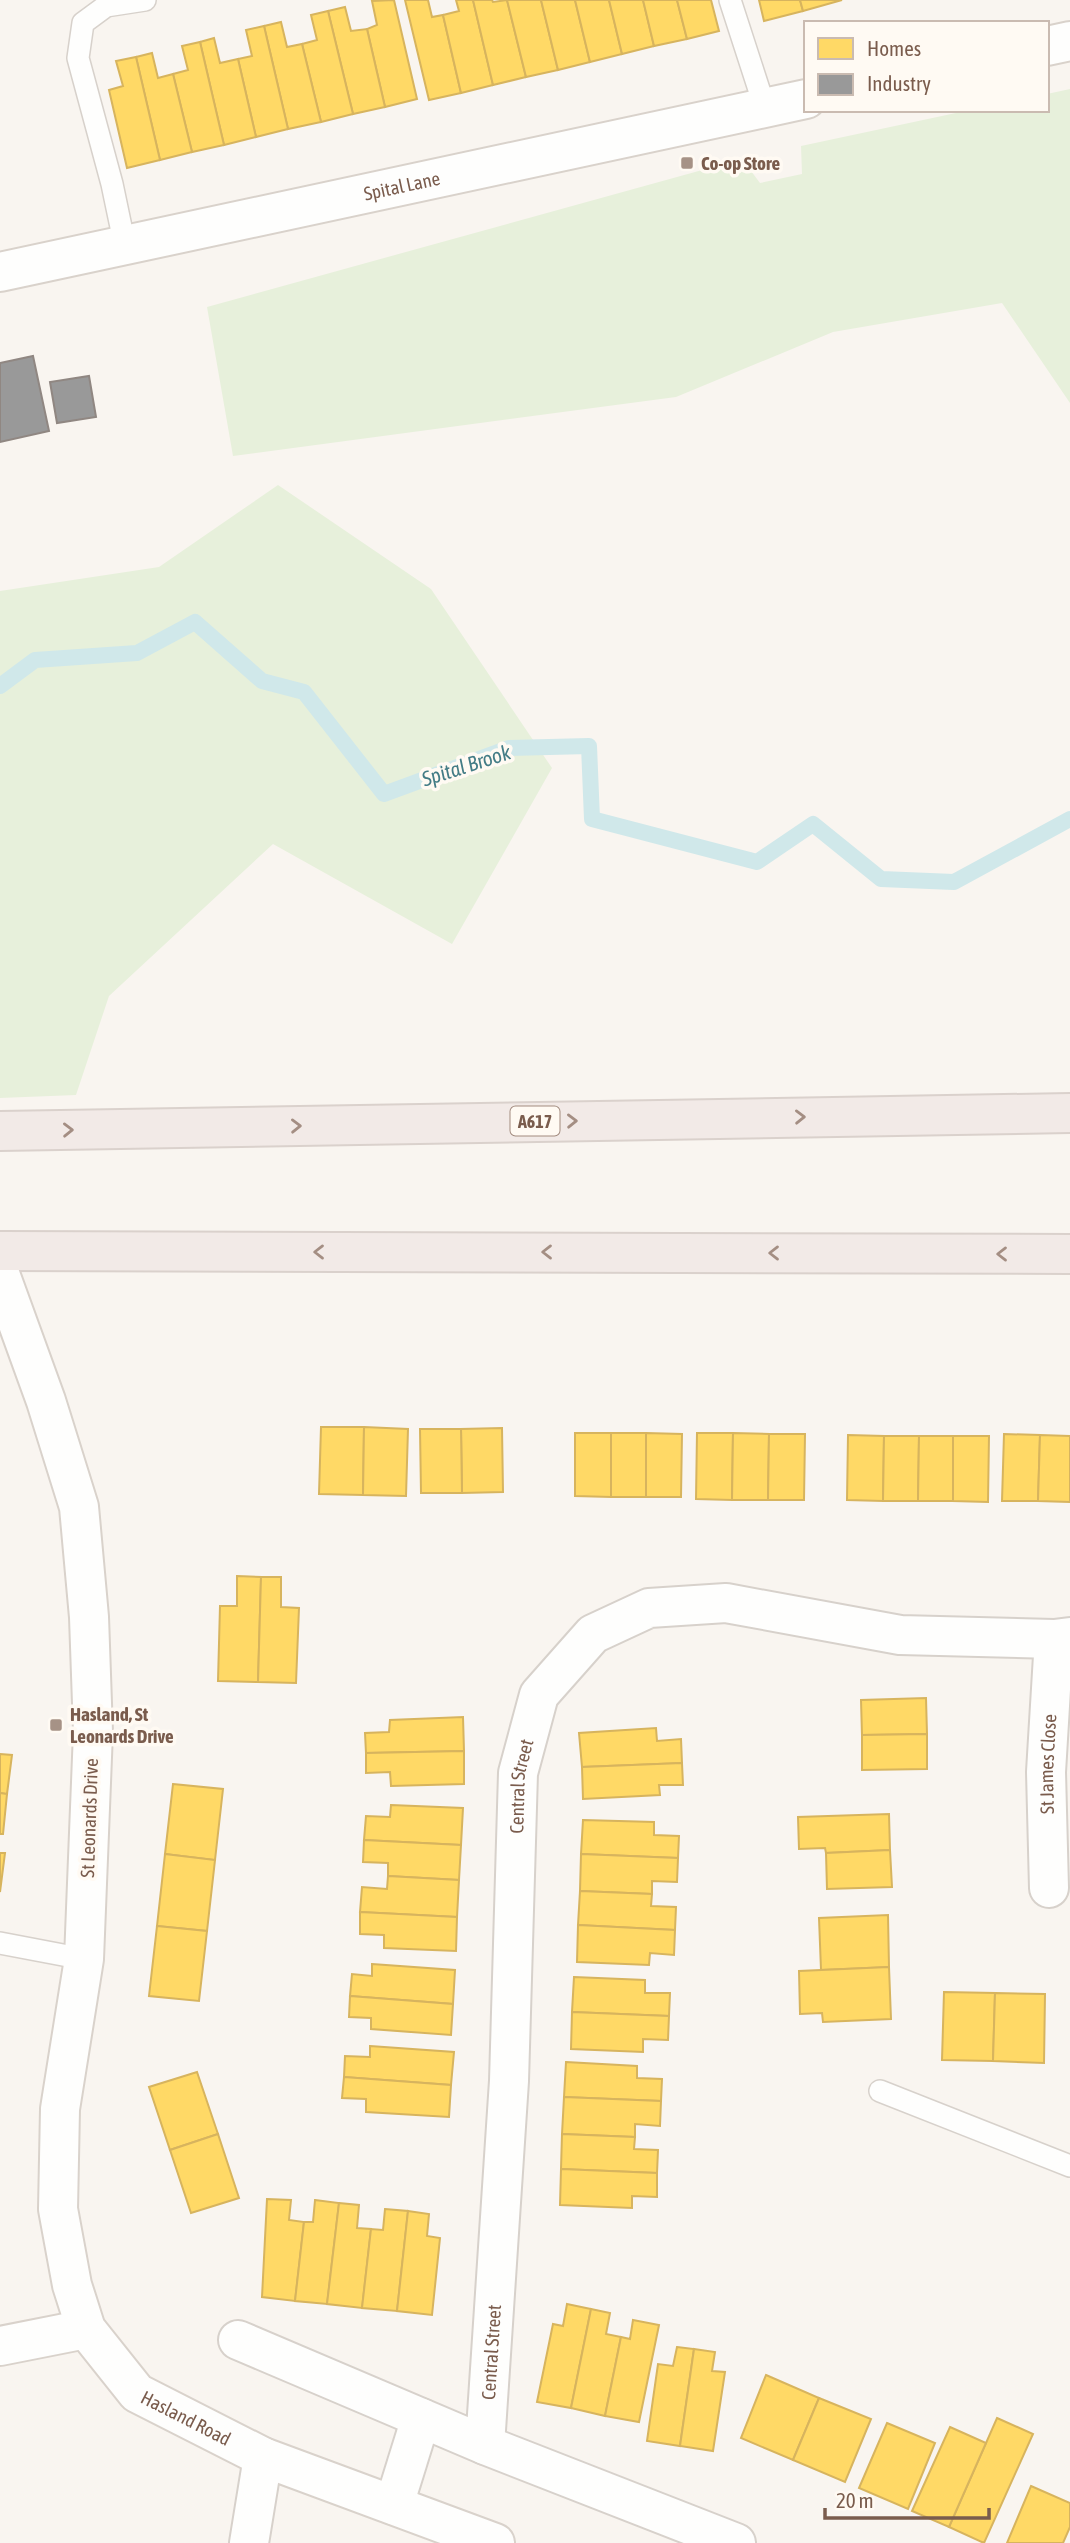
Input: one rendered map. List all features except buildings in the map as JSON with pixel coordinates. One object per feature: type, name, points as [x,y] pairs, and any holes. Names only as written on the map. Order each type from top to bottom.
[{"type":"highway","name":"A617","points":[[0,1131],[1070,1113]]},
{"type":"highway","points":[[0,1251],[1070,1254]]},
{"type":"street","points":[[1049,46],[1070,41]]},
{"type":"street","name":"Spital Lane","points":[[0,272],[804,99]]},
{"type":"street","name":"St Leonards Drive","points":[[0,1274],[46,1401],[79,1507],[89,1617],[93,1732],[84,1959],[60,2109],[58,2210],[72,2285],[86,2329]]},
{"type":"street","name":"Central Street","points":[[485,2445],[509,2081],[518,1773],[539,1695],[593,1634],[649,1608],[726,1603],[900,1635],[1062,1638]]},
{"type":"street","name":"St James Close","points":[[1049,1888],[1046,1772],[1062,1638]]},
{"type":"street","points":[[0,2346],[86,2329]]},
{"type":"street","name":"Hasland Road","points":[[86,2329],[138,2393],[263,2457],[495,2543]]},
{"type":"street","points":[[238,2340],[485,2445],[736,2543]]},
{"type":"street","points":[[394,2505],[421,2418]]},
{"type":"street","points":[[249,2543],[263,2457]]},
{"type":"lane","points":[[125,246],[112,184],[78,58],[83,23],[106,6],[145,0]]},
{"type":"lane","points":[[730,0],[765,107]]},
{"type":"lane","points":[[0,1943],[84,1959]]},
{"type":"lane","points":[[880,2091],[1070,2166]]},
{"type":"green space","points":[[1070,89],[1070,403],[1002,303],[833,332],[676,397],[233,456],[207,307],[742,159],[760,183],[802,174],[801,146],[961,112],[1049,112],[1049,94]]},
{"type":"green space","points":[[278,485],[431,589],[552,768],[452,944],[273,844],[109,996],[76,1095],[0,1098],[0,591],[159,567]]},
{"type":"waterway","name":"Spital Brook","points":[[0,686],[35,660],[137,653],[195,622],[262,681],[304,692],[384,794],[509,748],[589,746],[592,819],[757,862],[813,824],[881,879],[954,882],[1070,819]]},
{"type":"place","name":"Co-op Store","points":[[687,163]]},
{"type":"place","name":"Hasland, St Leonards Drive","points":[[56,1725]]}]
